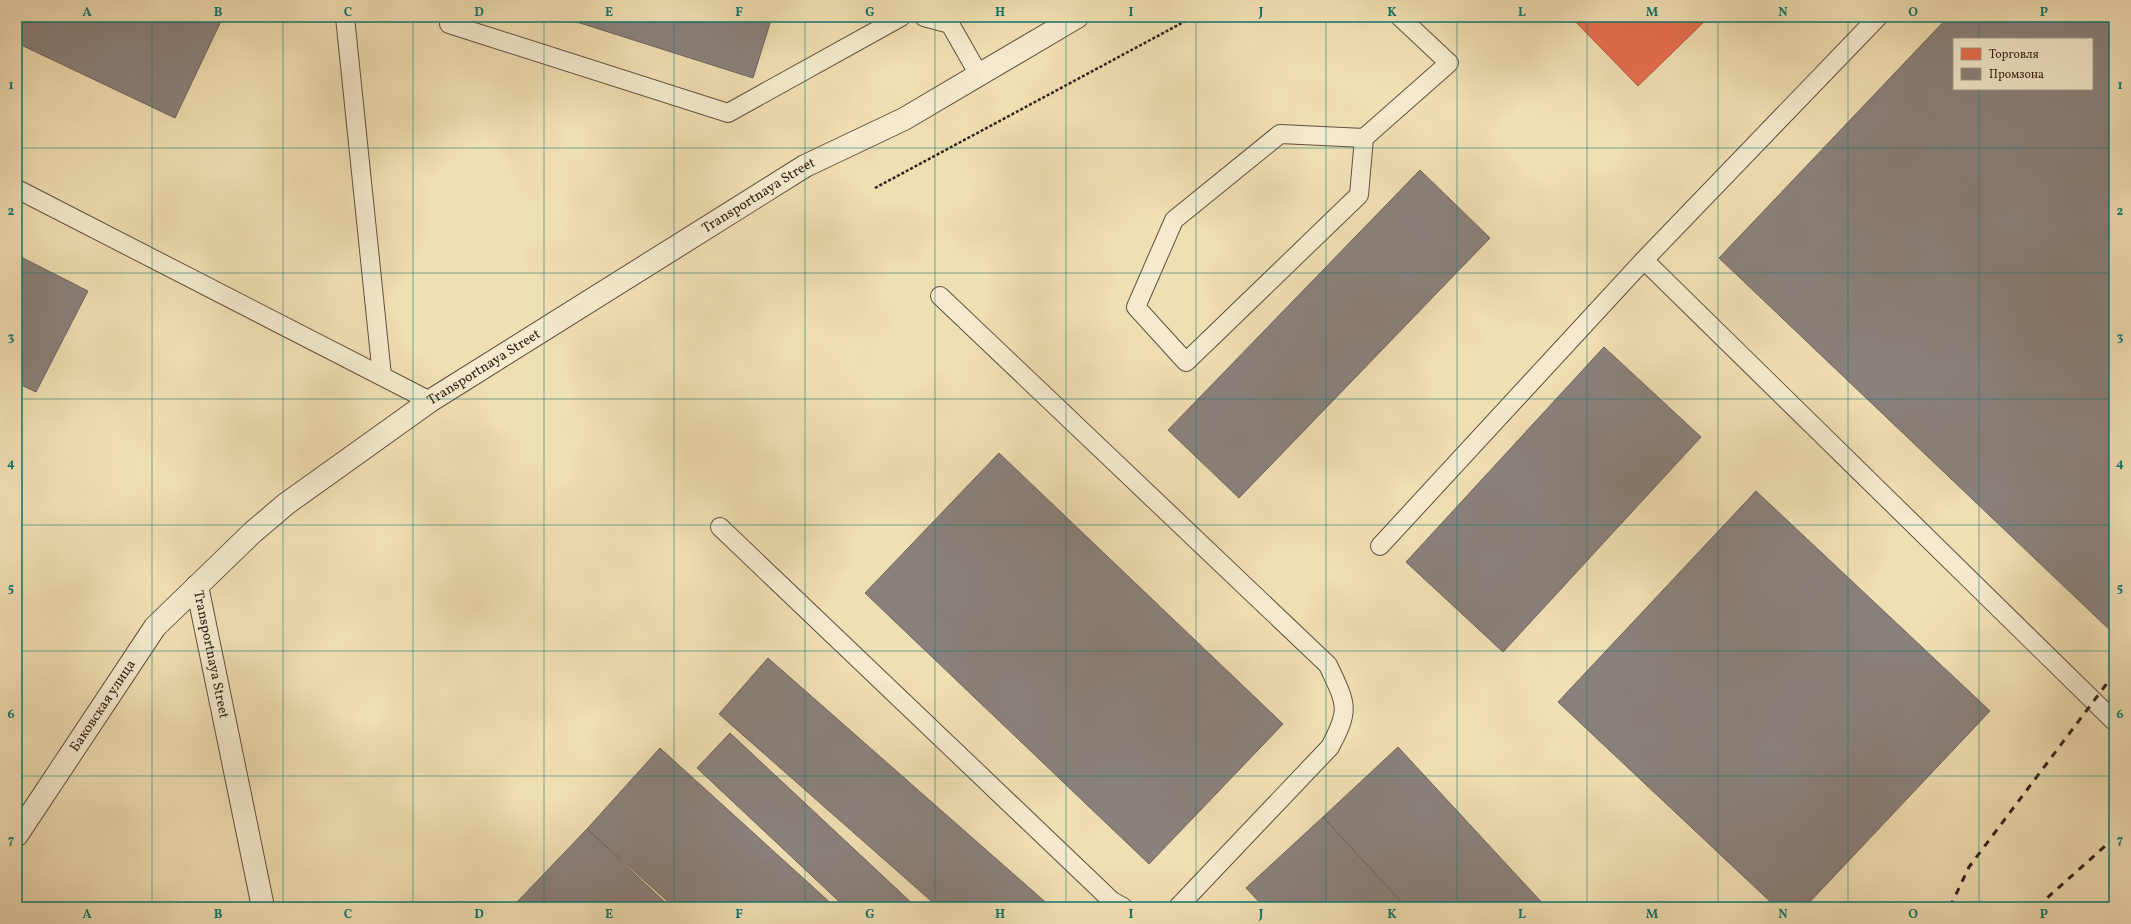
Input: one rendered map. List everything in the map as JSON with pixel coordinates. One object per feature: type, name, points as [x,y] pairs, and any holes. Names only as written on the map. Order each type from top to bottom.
[{"type":"street","name":"Transportnaya Street","points":[[263,907],[197,586],[253,532],[286,504],[430,401],[805,166],[904,119],[1077,17]]},
{"type":"street","name":"Баковская улица","points":[[17,835],[155,627],[197,586]]},
{"type":"lane","points":[[345,17],[382,376]]},
{"type":"lane","points":[[449,24],[728,112],[901,17]]},
{"type":"lane","points":[[924,17],[950,24],[979,75]]},
{"type":"lane","points":[[1364,138],[1280,134],[1174,220],[1136,307],[1186,362],[1359,195],[1364,138],[1449,63],[1400,17]]},
{"type":"lane","points":[[1380,546],[1644,260],[1878,17]]},
{"type":"lane","points":[[17,189],[430,401]]},
{"type":"lane","points":[[1644,260],[2114,720]]},
{"type":"lane","points":[[940,296],[1328,665],[1344,700],[1342,724],[1330,747],[1178,907]]},
{"type":"lane","points":[[720,527],[1112,901],[1123,907]]},
{"type":"path","points":[[875,188],[1193,17]]},
{"type":"building: Торговля","points":[[1571,17],[1709,17],[1638,86]]},
{"type":"building: Промзона","points":[[17,17],[223,17],[175,118],[17,43]]},
{"type":"building: Промзона","points":[[561,17],[772,17],[753,78]]},
{"type":"building: Промзона","points":[[1948,17],[2114,17],[2114,634],[1719,258]]},
{"type":"building: Промзона","points":[[1420,170],[1490,238],[1239,498],[1168,430]]},
{"type":"building: Промзона","points":[[17,255],[88,291],[36,392],[17,383]]},
{"type":"building: Промзона","points":[[1604,347],[1701,437],[1503,652],[1406,562]]},
{"type":"building: Промзона","points":[[999,453],[1283,724],[1149,864],[865,593]]},
{"type":"building: Промзона","points":[[1756,491],[1990,711],[1805,907],[1776,907],[1558,702]]},
{"type":"building: Промзона","points":[[768,658],[1051,907],[938,907],[719,714]]},
{"type":"building: Промзона","points":[[730,733],[916,907],[845,907],[697,768]]},
{"type":"building: Промзона","points":[[1398,747],[1546,907],[1405,907],[1323,817]]},
{"type":"building: Промзона","points":[[660,748],[835,907],[674,907],[587,829]]},
{"type":"building: Промзона","points":[[1323,817],[1406,907],[1264,907],[1246,888]]},
{"type":"building: Промзона","points":[[587,829],[670,907],[522,907],[517,902]]},
{"type":"railway","points":[[1950,907],[1969,867],[2114,674]]},
{"type":"railway","points":[[2037,907],[2114,838]]}]
